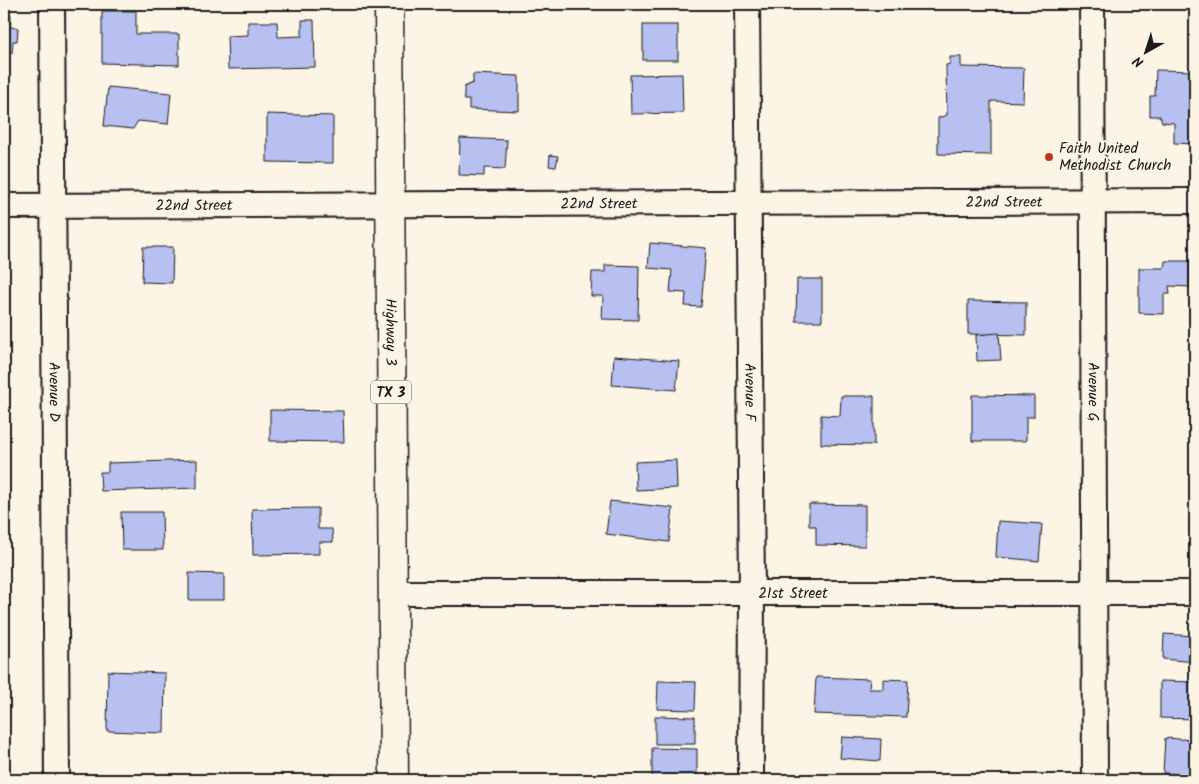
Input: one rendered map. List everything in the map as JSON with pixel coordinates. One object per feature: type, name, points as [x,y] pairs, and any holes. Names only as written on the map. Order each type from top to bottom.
[{"type":"main road","name":"Highway 3","points":[[388,4],[394,780]]},
{"type":"street","name":"Avenue D","points":[[52,4],[57,780]]},
{"type":"street","name":"Avenue F","points":[[747,4],[752,780]]},
{"type":"street","name":"Avenue G","points":[[1092,4],[1095,780]]},
{"type":"street","name":"22nd Street","points":[[4,206],[1195,201]]},
{"type":"street","name":"21st Street","points":[[392,593],[1195,593]]},
{"type":"building","points":[[122,4],[181,4],[181,7],[122,6]]},
{"type":"building","points":[[102,11],[136,11],[136,34],[179,34],[179,65],[102,63]]},
{"type":"building","points":[[4,15],[11,15],[10,27],[18,28],[17,41],[13,41],[12,53],[4,52]]},
{"type":"building","points":[[302,20],[314,20],[315,67],[228,69],[227,36],[248,35],[248,22],[277,22],[278,37],[302,36]]},
{"type":"building","points":[[643,25],[678,25],[678,60],[643,60]]},
{"type":"building","points":[[950,57],[961,57],[961,67],[1024,68],[1023,102],[991,101],[991,155],[938,154],[938,118],[947,115],[946,65],[950,64]]},
{"type":"building","points":[[1156,70],[1195,71],[1195,144],[1174,143],[1174,123],[1162,122],[1160,116],[1150,116],[1150,96],[1155,96]]},
{"type":"building","points":[[473,74],[519,76],[519,111],[469,109],[469,100],[464,100],[464,87],[473,83]]},
{"type":"building","points":[[682,74],[683,113],[631,114],[630,75]]},
{"type":"building","points":[[108,87],[171,93],[168,124],[138,121],[133,129],[104,126]]},
{"type":"building","points":[[267,114],[333,116],[333,163],[267,162]]},
{"type":"building","points":[[460,138],[507,140],[505,169],[484,168],[484,176],[459,175]]},
{"type":"building","points":[[550,155],[558,156],[556,167],[549,166]]},
{"type":"building","points":[[650,243],[706,248],[701,307],[685,306],[686,293],[670,292],[672,270],[648,268]]},
{"type":"building","points":[[143,247],[173,247],[172,283],[142,282]]},
{"type":"building","points":[[1165,261],[1190,261],[1190,287],[1169,286],[1170,294],[1164,294],[1164,314],[1139,313],[1139,268],[1164,268]]},
{"type":"building","points":[[605,265],[639,266],[638,320],[602,319],[603,296],[591,296],[592,272],[605,272]]},
{"type":"building","points":[[797,279],[822,279],[822,321],[796,321]]},
{"type":"building","points":[[968,301],[1026,302],[1026,335],[968,334]]},
{"type":"building","points":[[999,333],[1001,360],[977,361],[976,335]]},
{"type":"building","points":[[614,356],[679,361],[676,390],[612,385]]},
{"type":"building","points":[[972,395],[1034,396],[1034,417],[1026,417],[1026,441],[972,441]]},
{"type":"building","points":[[841,396],[874,396],[874,445],[821,444],[821,415],[840,416]]},
{"type":"building","points":[[270,410],[343,411],[344,442],[270,441]]},
{"type":"building","points":[[197,460],[197,488],[101,491],[100,472],[108,472],[108,463]]},
{"type":"building","points":[[676,460],[677,488],[636,490],[635,462]]},
{"type":"building","points":[[610,501],[673,508],[669,542],[606,534]]},
{"type":"building","points":[[809,504],[865,505],[865,546],[816,545],[816,526],[809,526]]},
{"type":"building","points":[[318,508],[318,529],[332,529],[333,542],[319,542],[319,554],[253,555],[252,509]]},
{"type":"building","points":[[121,512],[162,512],[163,550],[122,550]]},
{"type":"building","points":[[998,521],[1042,524],[1039,561],[996,557]]},
{"type":"building","points":[[189,573],[224,574],[224,600],[189,600]]},
{"type":"building","points":[[1164,634],[1195,636],[1195,662],[1163,659]]},
{"type":"building","points":[[108,671],[165,673],[164,733],[107,731]]},
{"type":"building","points":[[816,677],[870,679],[869,689],[883,689],[883,679],[908,680],[906,717],[814,714]]},
{"type":"building","points":[[658,681],[696,682],[695,710],[657,709]]},
{"type":"building","points":[[1160,681],[1195,682],[1195,719],[1160,718]]},
{"type":"building","points":[[655,716],[695,717],[695,744],[655,744]]},
{"type":"building","points":[[842,737],[881,739],[880,761],[840,758]]},
{"type":"building","points":[[1165,738],[1194,740],[1193,775],[1163,773]]},
{"type":"building","points":[[652,748],[697,749],[697,780],[652,780]]},
{"type":"place","name":"Faith United Methodist Church","points":[[1049,157]]}]
